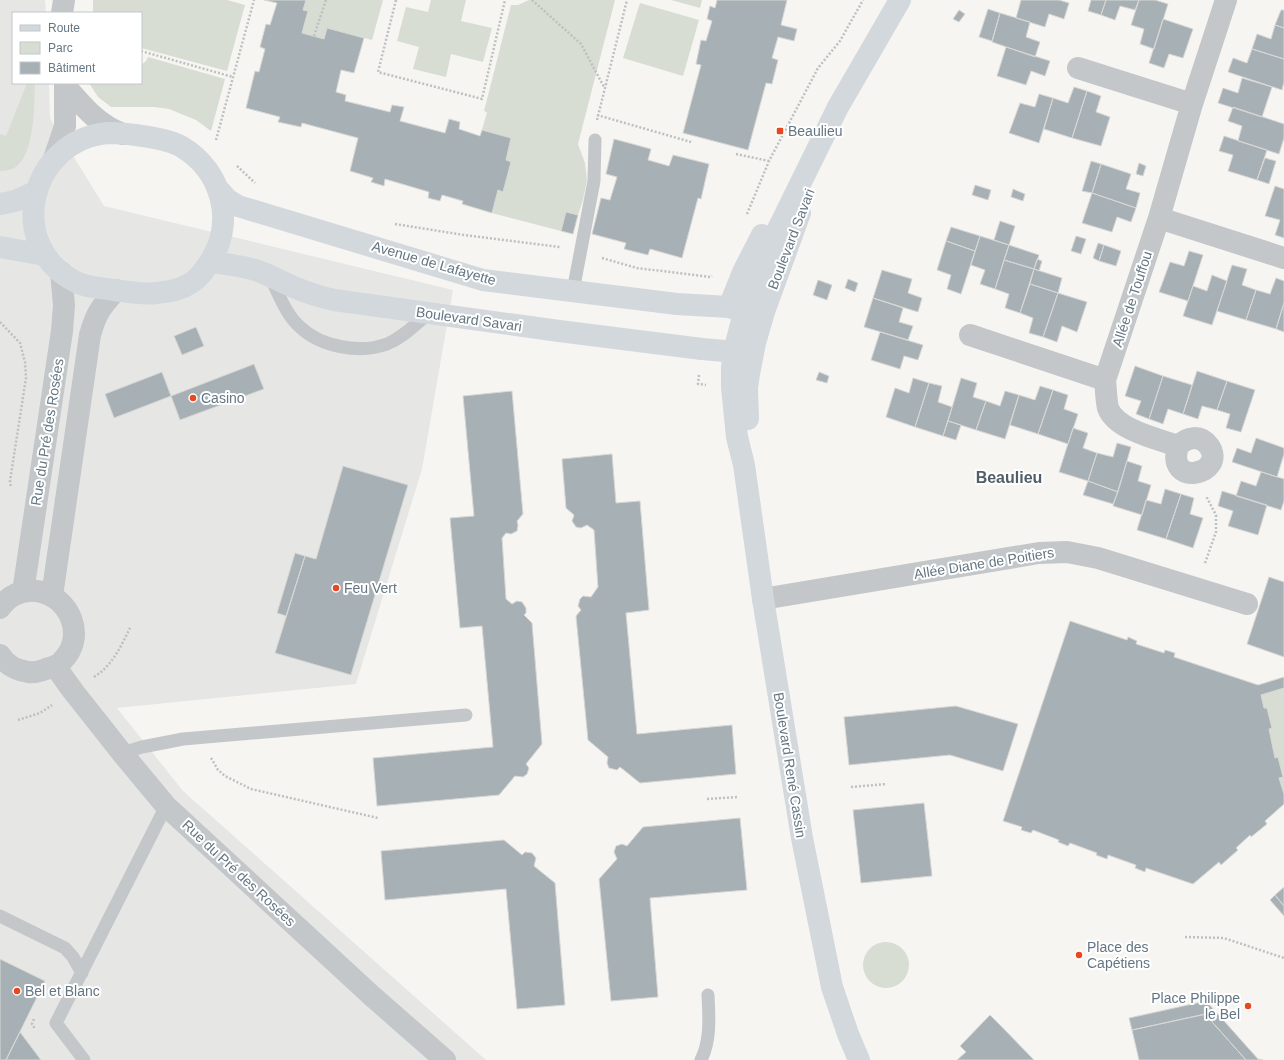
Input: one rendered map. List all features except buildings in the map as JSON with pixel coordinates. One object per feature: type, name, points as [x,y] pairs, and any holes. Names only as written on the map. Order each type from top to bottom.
[{"type":"street","points":[[62,12],[64,0]]},
{"type":"street","name":"Boulevard Savari","points":[[747,349],[736,310],[743,272],[802,154],[838,107],[900,0]]},
{"type":"street","name":"Allée de Touffou","points":[[1178,446],[1136,432],[1114,418],[1109,409],[1105,380],[1159,218],[1192,104],[1226,0]]},
{"type":"street","points":[[1078,68],[1192,104]]},
{"type":"street","points":[[66,85],[89,114],[112,130],[124,134]]},
{"type":"street","points":[[54,159],[65,126],[66,85]]},
{"type":"street","name":"Boulevard Savari","points":[[747,349],[764,312],[793,230],[825,155],[838,107]]},
{"type":"street","name":"Avenue de Lafayette","points":[[220,192],[223,207],[221,238],[216,251],[202,274],[191,283],[178,289],[156,293],[135,293],[95,288],[77,283],[61,272],[45,255],[36,234],[34,213],[35,192],[39,181],[54,159],[65,149],[87,137],[103,134],[124,134],[164,141],[181,146],[198,159],[220,192],[228,200],[238,206],[476,278],[677,304],[736,310]]},
{"type":"street","points":[[0,204],[15,201],[35,192]]},
{"type":"street","points":[[1159,218],[1284,258]]},
{"type":"street","points":[[0,247],[45,255]]},
{"type":"street","name":"Boulevard Savari","points":[[210,262],[234,264],[316,296],[334,300],[659,344],[747,349]]},
{"type":"street","name":"Rue du Pré des Rosées","points":[[22,592],[62,331],[64,305],[61,272]]},
{"type":"street","name":"Rue du Pré des Rosées","points":[[52,596],[90,335],[94,319],[101,307],[116,290]]},
{"type":"street","points":[[970,334],[1105,380]]},
{"type":"street","name":"Boulevard René Cassin","points":[[747,349],[732,387],[737,437],[744,465],[763,599],[802,838],[821,938],[832,986],[848,1034],[860,1060]]},
{"type":"street","points":[[1191,438],[1199,438],[1206,442],[1211,449],[1212,457],[1210,465],[1204,471],[1196,474],[1181,470],[1175,455],[1178,446],[1183,441],[1191,438]]},
{"type":"street","name":"Allée Diane de Poitiers","points":[[763,599],[1039,552],[1067,552],[1098,558],[1247,604]]},
{"type":"street","points":[[0,608],[13,596],[22,592],[44,592],[64,604],[71,616],[74,632],[70,649],[62,661],[55,666],[35,673],[18,671],[5,663],[0,656]]},
{"type":"street","name":"Rue du Pré des Rosées","points":[[55,666],[122,753],[166,806],[372,996],[445,1060]]},
{"type":"lane","points":[[573,291],[594,181],[595,140]]},
{"type":"lane","points":[[270,277],[289,313],[300,327],[313,336],[331,344],[354,348],[372,348],[387,344],[430,313]]},
{"type":"lane","points":[[122,753],[142,747],[201,737],[466,715]]},
{"type":"lane","points":[[84,1060],[56,1023],[166,806]]},
{"type":"lane","points":[[0,916],[65,948],[73,957],[82,973]]},
{"type":"lane","points":[[701,1060],[704,1055],[710,1029],[708,995]]},
{"type":"path","points":[[214,143],[254,0]]},
{"type":"path","points":[[314,36],[326,0]]},
{"type":"path","points":[[396,0],[378,72],[482,99],[506,0]]},
{"type":"path","points":[[532,0],[581,44],[604,87]]},
{"type":"path","points":[[627,0],[597,115],[691,142]]},
{"type":"path","points":[[746,217],[769,161],[818,68],[840,41],[863,0]]},
{"type":"path","points":[[142,51],[233,77]]},
{"type":"path","points":[[736,154],[769,161]]},
{"type":"path","points":[[236,165],[257,185]]},
{"type":"path","points":[[390,223],[464,235],[551,245],[580,250],[637,268],[672,274],[711,277],[716,274]]},
{"type":"path","points":[[0,322],[20,343],[26,362],[26,378],[10,481],[12,492]]},
{"type":"path","points":[[1196,474],[1216,515],[1216,532],[1197,589]]},
{"type":"path","points":[[201,737],[218,770],[251,789],[378,818]]},
{"type":"path","points":[[851,787],[887,784]]},
{"type":"path","points":[[708,799],[738,797]]},
{"type":"path","points":[[1185,937],[1224,938],[1284,958]]},
{"type":"path","points":[[35,1018],[32,1024],[36,1030]]},
{"type":"shaded area","points":[[0,0],[45,0],[46,12],[12,12],[12,84],[49,84],[50,118],[104,206],[453,290],[422,469],[356,684],[117,708],[183,791],[486,1060],[0,1060]]},
{"type":"green space","points":[[93,0],[227,0],[245,5],[227,71],[142,48],[142,12],[93,12]]},
{"type":"green space","points":[[306,0],[383,0],[372,40],[327,28],[324,39],[302,33],[308,12],[303,10]]},
{"type":"green space","points":[[431,0],[466,0],[461,21],[492,28],[483,62],[451,54],[446,77],[413,69],[419,47],[397,41],[406,7],[428,12]]},
{"type":"green space","points":[[529,0],[615,0],[578,144],[585,163],[587,180],[583,200],[578,215],[566,212],[561,231],[492,213],[498,190],[503,192],[511,162],[506,160],[511,138],[482,130],[487,112],[484,111],[511,5],[518,5]]},
{"type":"green space","points":[[671,0],[702,0],[700,8]]},
{"type":"green space","points":[[640,3],[699,20],[683,76],[623,58]]},
{"type":"green space","points":[[148,57],[225,79],[211,131],[196,120],[169,109],[154,107],[111,107],[98,97],[90,84],[142,84],[142,64]]},
{"type":"green space","points":[[27,84],[35,84],[34,115],[27,150],[23,159],[15,167],[9,170],[0,171],[0,134],[6,136]]},
{"type":"green space","points":[[1284,688],[1284,794],[1279,778],[1283,776],[1278,757],[1275,758],[1269,729],[1272,728],[1267,708],[1264,708],[1261,695]]},
{"type":"green space","points":[[886,942],[899,946],[905,952],[909,965],[905,978],[899,984],[886,988],[873,984],[867,978],[863,965],[867,952],[873,946]]},
{"type":"place","name":"Beaulieu","points":[[780,131]]},
{"type":"place","name":"Casino","points":[[193,398]]},
{"type":"place","name":"Feu Vert","points":[[336,588]]},
{"type":"place","name":"Place des Capétiens","points":[[1079,955]]},
{"type":"place","name":"Bel et Blanc","points":[[17,991]]},
{"type":"place","name":"Place Philippe le Bel","points":[[1248,1006]]},
{"type":"district","name":"Beaulieu","points":[[1009,477]]}]
